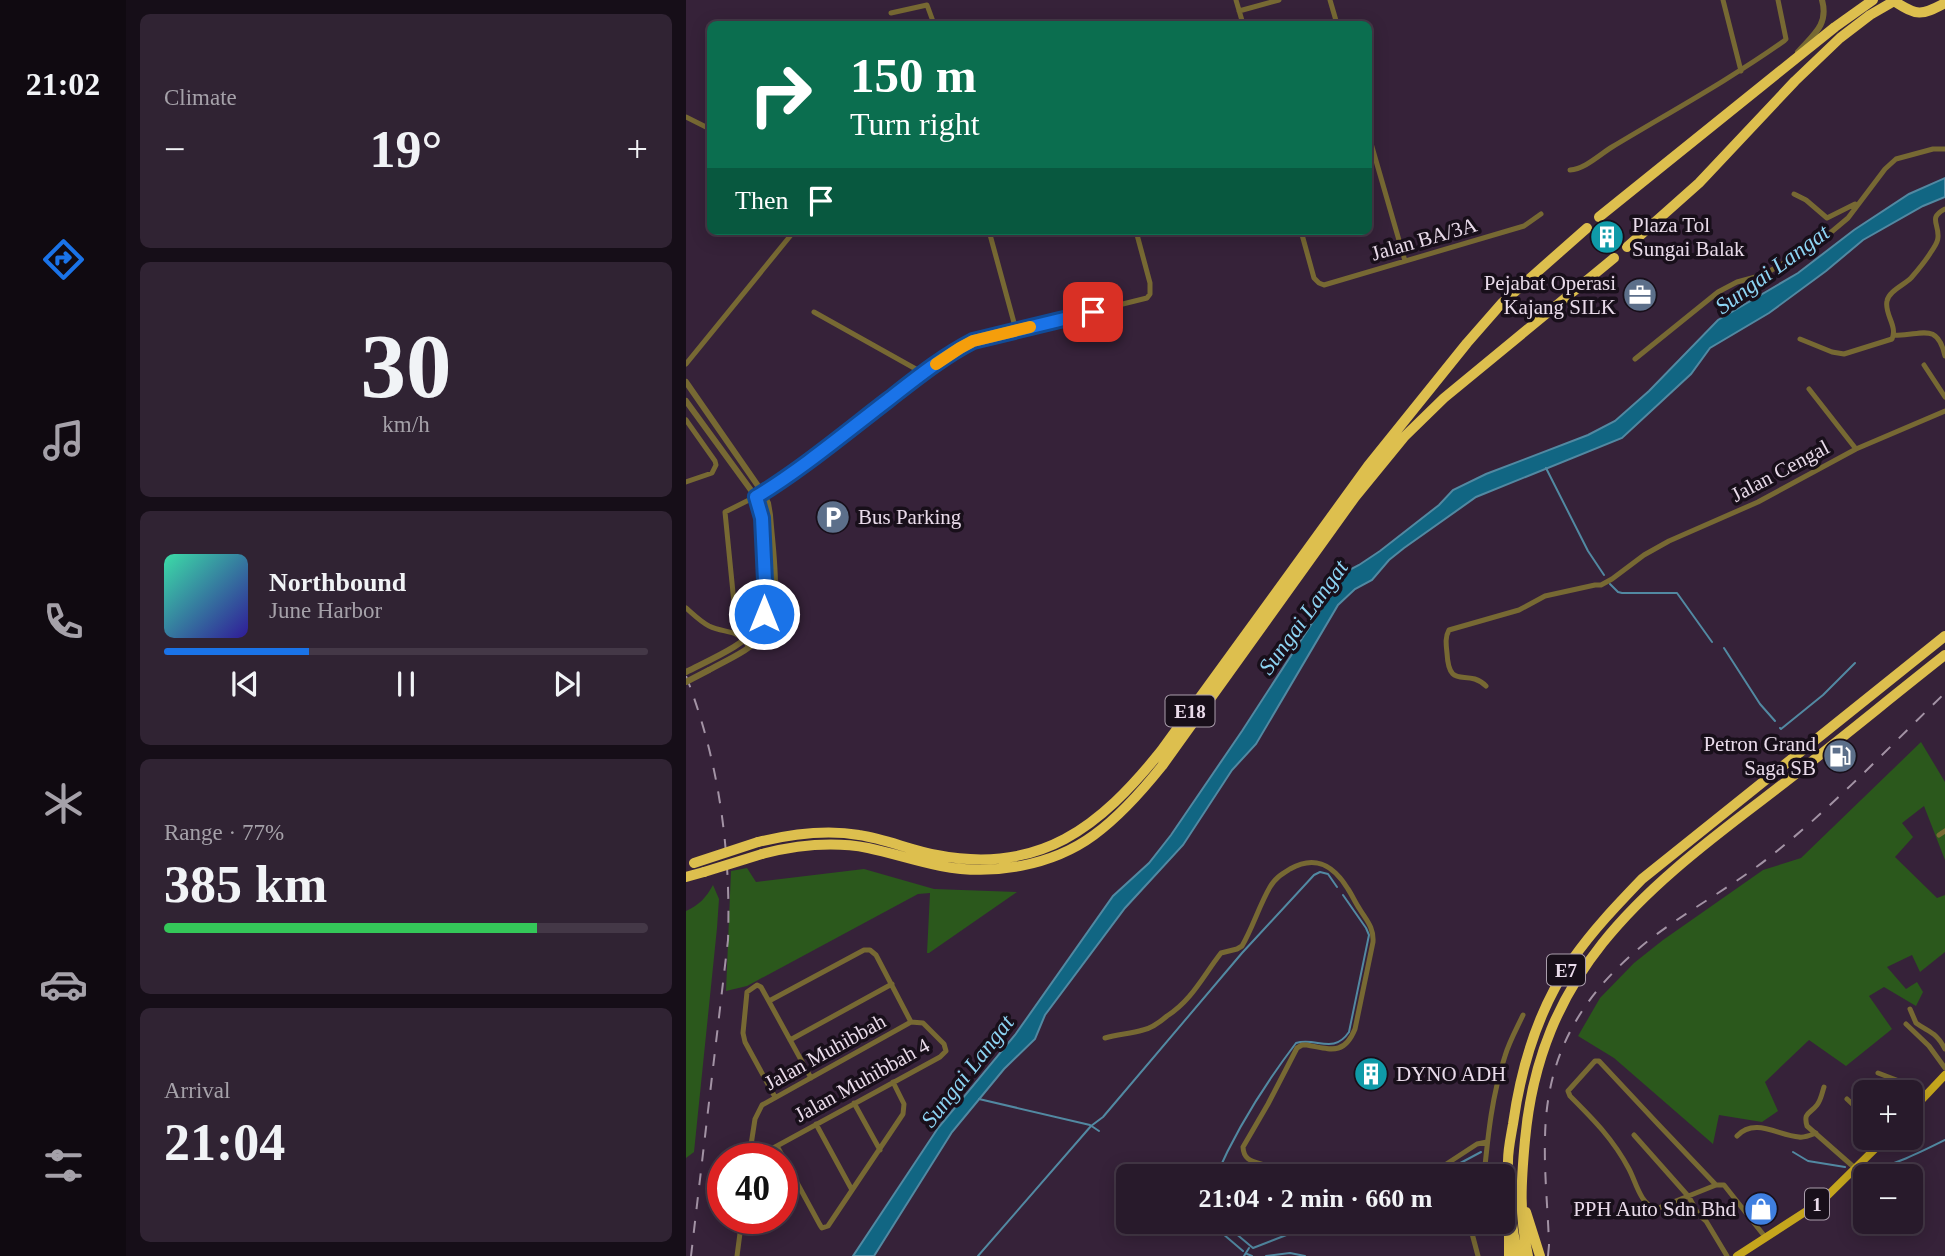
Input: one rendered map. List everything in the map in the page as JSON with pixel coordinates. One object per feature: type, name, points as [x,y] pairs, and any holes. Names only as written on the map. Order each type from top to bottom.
[{"type":"highway","points":[[1599,217],[1835,27],[1873,0]]},
{"type":"highway","points":[[1627,247],[1699,183],[1795,81],[1840,38],[1870,15],[1895,1],[1915,13],[1928,12],[1945,3]]},
{"type":"highway","name":"E18","points":[[686,879],[696,868],[758,842],[786,836],[831,832],[857,834],[934,855],[991,859],[1043,849],[1089,825],[1126,793],[1161,751],[1368,466],[1467,343],[1502,303],[1587,228]]},
{"type":"highway","name":"E18","points":[[696,868],[789,847],[837,844],[942,866],[989,869],[1031,863],[1055,856],[1093,836],[1129,803],[1162,766],[1355,497],[1404,437],[1444,398],[1614,258]]},
{"type":"highway","name":"E7","points":[[1508,1164],[1518,1091],[1536,1028],[1571,961],[1606,916],[1642,879],[1945,636]]},
{"type":"highway","name":"E7","points":[[1528,1256],[1521,1218],[1520,1188],[1529,1100],[1546,1038],[1564,999],[1582,970],[1616,926],[1678,866],[1945,655]]},
{"type":"highway","points":[[1520,1188],[1530,1230],[1540,1256]]},
{"type":"highway","points":[[1509,1234],[1509,1256]]},
{"type":"highway","name":"E7","points":[[1514,1234],[1518,1256]]},
{"type":"main road","points":[[1923,1099],[1945,1075]]},
{"type":"main road","name":"1","points":[[1861,1164],[1874,1150]]},
{"type":"main road","name":"1","points":[[1737,1256],[1822,1201],[1853,1172]]},
{"type":"street","points":[[1236,0],[1242,21]]},
{"type":"street","points":[[1239,11],[1279,0]]},
{"type":"street","points":[[1331,0],[1337,21]]},
{"type":"street","points":[[1723,0],[1741,71]]},
{"type":"street","points":[[1570,170],[1581,168],[1741,71],[1786,39],[1778,0]]},
{"type":"street","points":[[1775,76],[1822,25],[1825,13],[1822,0]]},
{"type":"street","points":[[891,13],[924,4],[927,5],[933,21]]},
{"type":"street","points":[[686,117],[707,128]]},
{"type":"street","points":[[1372,147],[1405,261]]},
{"type":"street","points":[[1635,359],[1718,292],[1737,282],[1763,275],[1817,244],[1848,218],[1885,169],[1896,159],[1933,149],[1945,149]]},
{"type":"street","points":[[1794,194],[1815,206],[1827,218],[1855,204]]},
{"type":"street","points":[[1894,335],[1887,301],[1924,264],[1938,238],[1936,215],[1945,209]]},
{"type":"street","name":"Jalan BA/3A","points":[[1302,235],[1314,278],[1324,285],[1524,226],[1541,214]]},
{"type":"street","points":[[686,364],[791,235]]},
{"type":"street","points":[[990,235],[1016,330]]},
{"type":"street","points":[[737,633],[725,512],[763,493],[923,373],[973,341],[1147,298],[1150,294],[1150,283],[1137,235]]},
{"type":"street","points":[[814,312],[923,373]]},
{"type":"street","points":[[1800,339],[1844,355],[1888,341],[1894,335],[1931,333],[1943,345],[1945,356]]},
{"type":"street","points":[[1924,365],[1945,397]]},
{"type":"street","points":[[1939,387],[1945,381]]},
{"type":"street","points":[[686,382],[768,503],[775,593],[771,620],[763,635],[749,647],[686,681]]},
{"type":"street","points":[[1809,389],[1856,449]]},
{"type":"street","points":[[686,401],[756,497],[762,518],[766,602],[759,625],[745,639],[686,672]]},
{"type":"street","name":"Jalan Cengal","points":[[1486,686],[1480,681],[1451,673],[1446,638],[1449,630],[1519,610],[1545,596],[1595,584],[1601,585],[1656,548],[1758,502],[1856,449],[1945,411]]},
{"type":"street","points":[[686,420],[715,461],[715,470],[686,482]]},
{"type":"street","points":[[699,438],[708,431]]},
{"type":"street","points":[[775,593],[784,620],[793,623]]},
{"type":"street","points":[[686,608],[708,626],[737,633],[745,639],[749,647]]},
{"type":"street","points":[[1105,1038],[1146,1029],[1182,1005],[1199,986],[1221,953],[1242,946],[1270,887],[1281,875],[1307,862],[1323,864],[1333,870],[1342,879],[1370,923],[1373,933],[1355,1030],[1345,1046],[1337,1049],[1307,1045],[1297,1048],[1243,1147],[1247,1158],[1265,1164]]},
{"type":"street","points":[[769,1001],[864,950],[870,950],[876,955],[914,1022]]},
{"type":"street","points":[[790,1040],[892,984]]},
{"type":"street","points":[[775,1097],[745,1042],[743,1033],[747,992],[757,985],[761,987],[811,1078]]},
{"type":"street","points":[[1910,1009],[1916,1023],[1932,1032],[1945,1049]]},
{"type":"street","points":[[1485,1164],[1489,1118],[1498,1079],[1505,1053],[1523,1015]]},
{"type":"street","name":"Jalan Muhibbah","points":[[754,1143],[757,1112],[762,1105],[914,1022]]},
{"type":"street","name":"Jalan Muhibbah 4","points":[[782,1143],[940,1057],[946,1051],[944,1044],[923,1023],[914,1022]]},
{"type":"street","points":[[1906,1024],[1930,1046],[1945,1068]]},
{"type":"street","points":[[1716,1185],[1656,1209],[1650,1207],[1635,1186],[1630,1172],[1608,1135],[1570,1096],[1569,1091],[1595,1061],[1599,1061],[1716,1185],[1726,1187],[1766,1238]]},
{"type":"street","points":[[1878,1073],[1896,1080]]},
{"type":"street","points":[[798,1185],[820,1225],[825,1227],[903,1114],[905,1107],[892,1082]]},
{"type":"street","points":[[1824,1087],[1819,1103],[1805,1118],[1807,1126],[1853,1166]]},
{"type":"street","points":[[1847,1099],[1853,1105]]},
{"type":"street","points":[[854,1103],[880,1150]]},
{"type":"street","points":[[816,1124],[852,1190]]},
{"type":"street","points":[[1737,1136],[1757,1127],[1798,1137],[1816,1133]]},
{"type":"street","points":[[1634,1135],[1689,1197],[1727,1256]]},
{"type":"street","points":[[1446,1164],[1477,1144],[1487,1142]]},
{"type":"street","points":[[737,1256],[740,1234]]},
{"type":"street","points":[[1472,1234],[1478,1256]]},
{"type":"green space","points":[[1921,742],[1945,782],[1945,860],[1924,806],[1902,823],[1913,837],[1895,857],[1937,898],[1945,895],[1945,952],[1920,972],[1912,955],[1887,967],[1906,989],[1917,982],[1923,992],[1916,1006],[1884,987],[1869,996],[1892,1029],[1846,1066],[1809,1040],[1765,1082],[1778,1111],[1762,1122],[1719,1115],[1713,1144],[1614,1058],[1578,1036],[1600,998],[1634,963],[1763,870],[1801,858]]},
{"type":"green space","points":[[747,868],[756,882],[864,869],[934,889],[1017,892],[929,953],[930,893],[918,894],[747,986],[726,991],[731,871]]},
{"type":"green space","points":[[713,885],[719,899],[717,928],[694,1152],[686,1158],[686,911],[702,901]]},
{"type":"water","points":[[1945,178],[1945,197],[1923,206],[1863,240],[1769,313],[1710,348],[1691,374],[1622,438],[1476,497],[1404,548],[1389,560],[1372,580],[1355,589],[1338,605],[1256,744],[1232,770],[1183,845],[1125,908],[1045,1015],[1035,1039],[1004,1069],[952,1132],[874,1256],[853,1256],[938,1128],[1015,1035],[1113,896],[1149,863],[1171,835],[1316,617],[1337,584],[1336,577],[1380,551],[1439,505],[1453,490],[1486,474],[1588,435],[1615,421],[1649,391],[1718,320],[1798,273],[1854,230],[1909,194]]},
{"type":"waterway","points":[[1546,468],[1588,551],[1604,575]]},
{"type":"waterway","points":[[1610,584],[1622,593],[1677,593],[1712,642]]},
{"type":"waterway","points":[[1724,648],[1760,704],[1775,721]]},
{"type":"waterway","points":[[1780,728],[1823,695],[1855,663]]},
{"type":"waterway","points":[[978,1256],[1091,1126],[1103,1117],[1242,953],[1314,875],[1320,872],[1328,874],[1337,887]]},
{"type":"waterway","points":[[1222,1164],[1252,1107],[1296,1043],[1337,1043],[1349,1032],[1369,935],[1343,895]]},
{"type":"waterway","points":[[979,1099],[1090,1125],[1099,1131]]},
{"type":"waterway","points":[[1890,1164],[1945,1140]]},
{"type":"waterway","points":[[1458,1164],[1481,1152]]},
{"type":"waterway","points":[[1793,1152],[1808,1161],[1845,1167]]},
{"type":"waterway","points":[[1223,1234],[1243,1251]]},
{"type":"waterway","points":[[1236,1234],[1253,1248],[1289,1234]]},
{"type":"waterway","points":[[1244,1256],[1249,1248]]},
{"type":"waterway","points":[[1266,1256],[1290,1253],[1305,1256]]},
{"type":"waterway","points":[[1247,1254],[1252,1256]]},
{"type":"railway","points":[[686,676],[715,773],[725,839],[728,906],[728,940],[691,1256]]},
{"type":"railway","points":[[1548,1256],[1545,1152],[1547,1107],[1562,1050],[1589,1001],[1608,978],[1653,937],[1791,840],[1945,693]]},
{"type":"slow traffic","points":[[936,364],[973,341],[1030,327]]},
{"type":"place","name":"Plaza Tol Sungai Balak","points":[[1607,237]]},
{"type":"place","name":"Pejabat Operasi Kajang SILK","points":[[1640,295]]},
{"type":"place","name":"Bus Parking","points":[[833,517]]},
{"type":"place","name":"Petron Grand Saga SB","points":[[1840,756]]},
{"type":"place","name":"DYNO ADH","points":[[1371,1074]]},
{"type":"place","name":"PPH Auto Sdn Bhd","points":[[1761,1209]]},
{"type":"route","points":[[764,614],[766,602],[762,518],[756,497],[960,348],[973,341],[1093,312]]},
{"type":"water label","name":"Sungai Langat","points":[[1772,269]]},
{"type":"water label","name":"Sungai Langat","points":[[1303,617]]},
{"type":"water label","name":"Sungai Langat","points":[[967,1071]]}]
